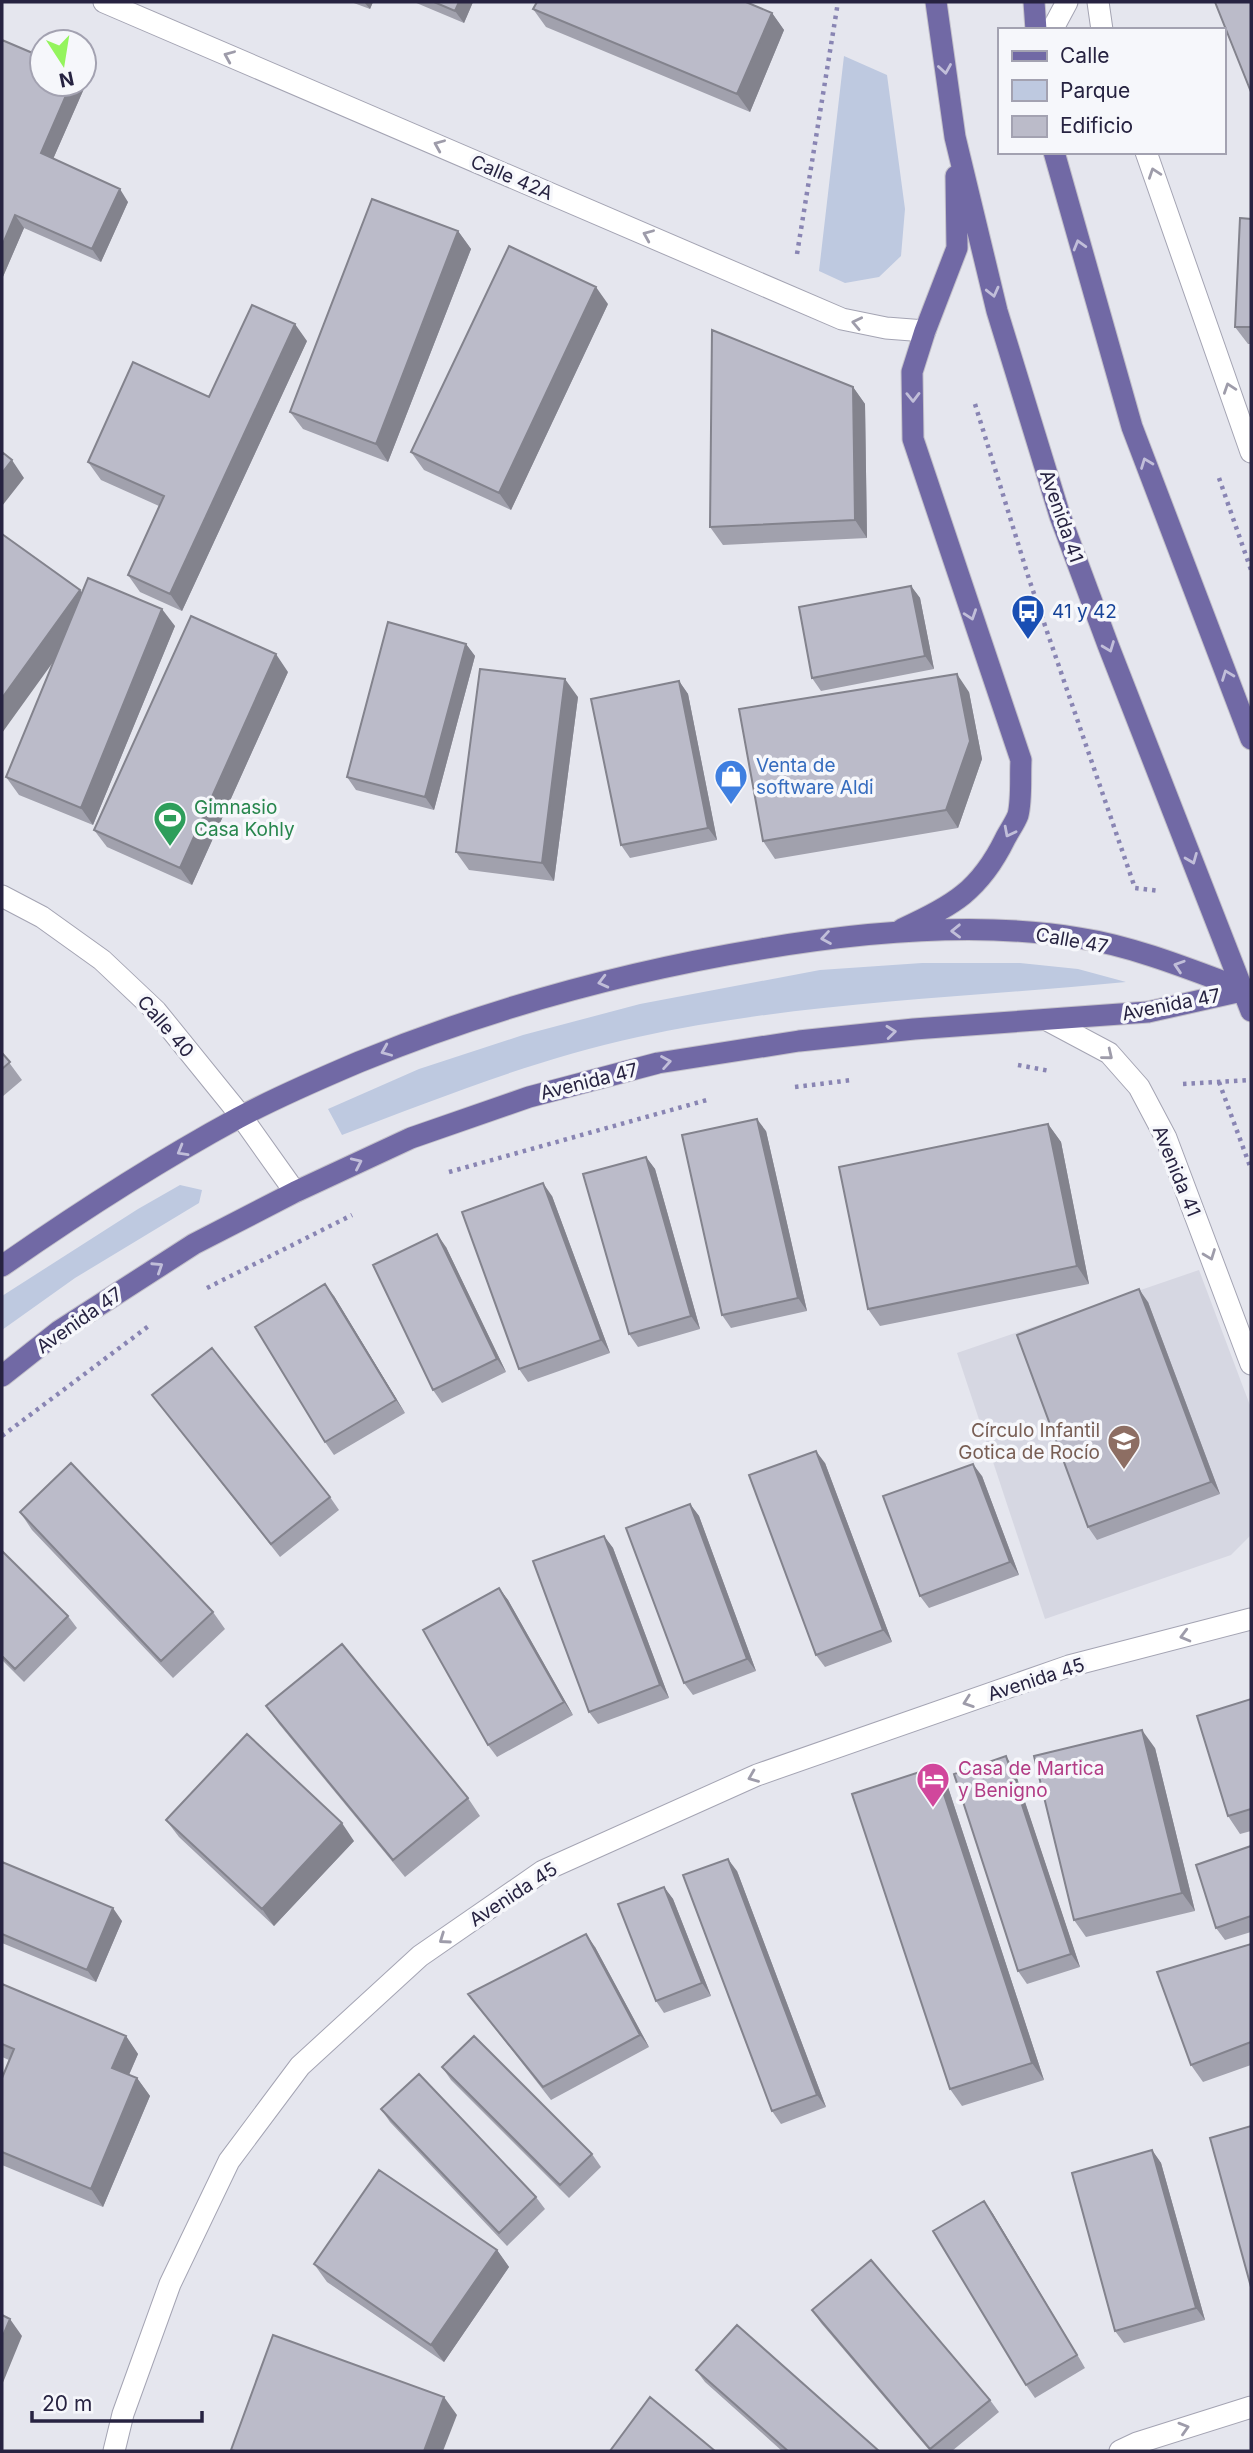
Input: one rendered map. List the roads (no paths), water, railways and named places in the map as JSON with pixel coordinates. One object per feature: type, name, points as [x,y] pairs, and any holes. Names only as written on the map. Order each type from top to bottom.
[{"type":"main road","name":"Avenida 41","points":[[936,2],[955,137],[997,310],[1060,516],[1108,645],[1247,989],[1251,1011]]},
{"type":"main road","points":[[1034,2],[1036,28]]},
{"type":"main road","points":[[2,1266],[51,1231],[241,1116],[431,1032],[559,993],[679,962],[837,936],[894,932],[941,912],[960,899],[979,880],[998,853],[1018,814],[1021,760],[913,439],[912,372],[957,248],[955,137]]},
{"type":"main road","points":[[1055,154],[1132,427],[1251,739]]},
{"type":"main road","name":"Calle 47","points":[[894,932],[1011,930],[1081,938],[1186,968],[1247,989]]},
{"type":"main road","name":"Avenida 47","points":[[2,1376],[59,1331],[194,1244],[295,1192],[411,1138],[529,1097],[658,1063],[799,1041],[914,1029],[1148,1012],[1247,989]]},
{"type":"street","name":"Calle 42A","points":[[104,2],[842,319],[886,328],[925,331]]},
{"type":"street","points":[[1053,28],[1067,2]]},
{"type":"street","points":[[1098,2],[1102,28]]},
{"type":"street","points":[[1147,154],[1251,452]]},
{"type":"street","name":"Calle 40","points":[[2,896],[42,917],[102,960],[156,1011],[241,1116],[295,1192]]},
{"type":"street","name":"Avenida 41","points":[[1049,1021],[1109,1053],[1139,1087],[1166,1138],[1251,1364]]},
{"type":"street","name":"Avenida 45","points":[[114,2451],[122,2414],[170,2284],[229,2161],[300,2066],[420,1956],[543,1871],[757,1775],[1069,1667],[1251,1619]]},
{"type":"street","points":[[1120,2451],[1137,2443],[1251,2407]]},
{"type":"place","name":"41 y 42","points":[[1028,641]]},
{"type":"place","name":"Venta de software Aldi","points":[[731,806]]},
{"type":"place","name":"Gimnasio Casa Kohly","points":[[170,848]]},
{"type":"place","name":"Círculo Infantil Gotica de Rocío","points":[[1124,1471]]},
{"type":"place","name":"Casa de Martica y Benigno","points":[[933,1809]]}]
